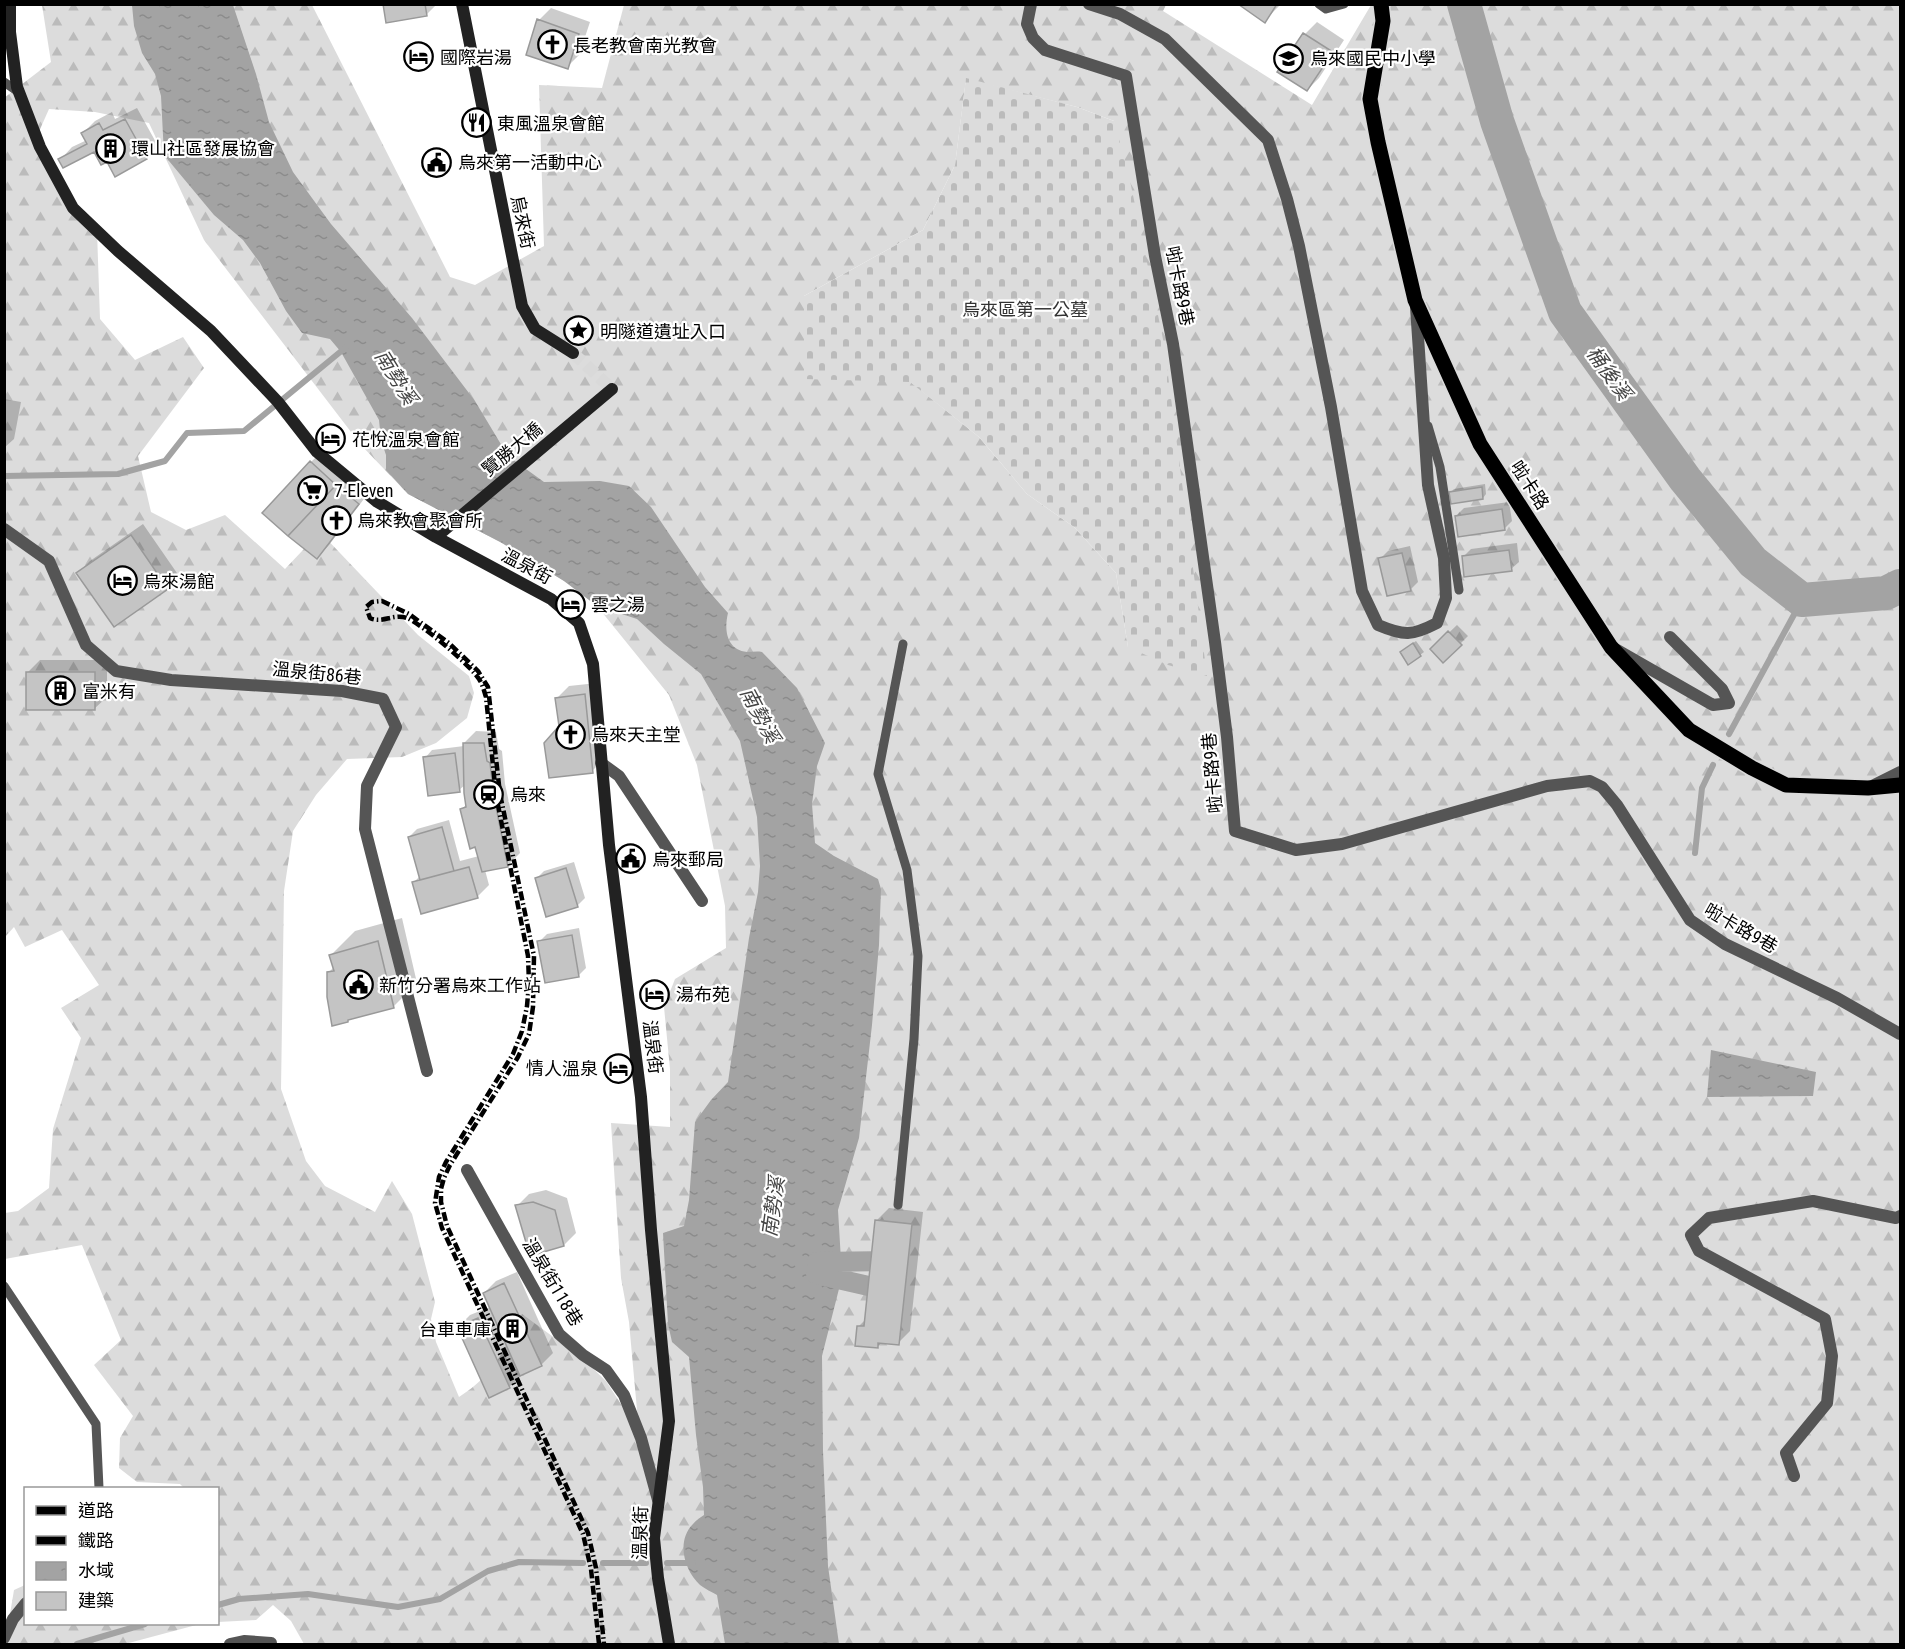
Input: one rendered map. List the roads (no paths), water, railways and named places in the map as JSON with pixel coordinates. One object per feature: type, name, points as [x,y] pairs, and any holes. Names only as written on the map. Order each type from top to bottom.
[{"type":"main road","name":"啦卡路","points":[[1381,4],[1383,21],[1370,99],[1380,153],[1415,300],[1480,444],[1611,646],[1689,730],[1752,768],[1786,785],[1868,789],[1900,785]]},
{"type":"street","name":"溫泉街","points":[[10,4],[10,32],[17,87],[40,147],[73,208],[118,251],[211,331],[278,402],[317,452],[376,501],[436,537],[551,599],[579,623],[593,664],[611,856],[641,1096],[669,1421],[654,1538],[669,1644]]},
{"type":"street","name":"烏來街","points":[[462,4],[522,306],[535,329],[573,352]]},
{"type":"street","name":"啦卡路9巷","points":[[1031,4],[1027,24],[1033,38],[1045,50],[1126,76],[1155,255],[1176,366],[1227,737],[1234,831],[1296,850],[1341,844],[1547,786],[1590,781],[1602,787],[1617,806],[1690,920],[1725,944],[1837,998],[1900,1034]]},
{"type":"street","points":[[1089,4],[1120,14],[1165,39],[1268,140],[1299,246],[1331,407],[1362,591],[1378,626],[1395,632],[1418,633],[1437,623],[1446,598],[1444,558],[1428,484],[1415,300]]},
{"type":"street","name":"覽勝大橋","points":[[436,537],[612,388]]},
{"type":"street","name":"溫泉街86巷","points":[[4,529],[49,561],[86,645],[116,671],[171,680],[342,691],[383,699],[396,727],[367,786],[365,829],[427,1071]]},
{"type":"street","points":[[1611,646],[1713,705],[1729,703],[1722,689],[1670,637]]},
{"type":"street","points":[[601,763],[620,776],[702,901]]},
{"type":"street","points":[[1868,789],[1900,772]]},
{"type":"street","name":"溫泉街118巷","points":[[468,1170],[559,1334],[583,1355],[606,1370],[624,1395],[641,1438],[658,1500]]},
{"type":"street","points":[[1794,1476],[1786,1453],[1827,1403],[1832,1356],[1825,1319],[1699,1251],[1690,1235],[1709,1218],[1813,1201],[1896,1218],[1900,1216]]},
{"type":"street","points":[[4,1638],[13,1619],[24,1605]]},
{"type":"street","points":[[230,1644],[244,1641],[271,1643]]},
{"type":"lane","points":[[1319,4],[1326,9],[1344,4]]},
{"type":"lane","points":[[4,82],[20,93]]},
{"type":"lane","points":[[1423,410],[1440,467],[1459,590]]},
{"type":"lane","points":[[898,1205],[914,1039],[918,956],[907,870],[878,774],[903,644]]},
{"type":"lane","points":[[4,1286],[96,1424],[99,1487]]},
{"type":"water","name":"南勢溪","points":[[132,5],[233,5],[269,122],[293,172],[331,224],[412,318],[475,401],[508,456],[544,482],[600,481],[629,486],[651,507],[705,587],[728,613],[726,626],[731,643],[740,650],[762,652],[797,688],[825,743],[817,766],[812,804],[815,843],[834,856],[878,879],[881,889],[872,1025],[859,1138],[838,1210],[842,1277],[822,1356],[828,1566],[839,1644],[725,1644],[717,1595],[694,1579],[684,1555],[688,1531],[704,1515],[703,1487],[689,1357],[672,1342],[668,1324],[663,1233],[684,1226],[689,1200],[695,1122],[728,1082],[758,892],[760,866],[757,817],[740,741],[701,674],[637,619],[597,606],[564,581],[502,543],[408,494],[386,470],[386,455],[381,440],[379,420],[341,352],[330,339],[302,333],[286,311],[260,263],[243,240],[214,215],[164,155],[161,96],[155,74],[142,53],[134,26]]},
{"type":"water","points":[[1711,1050],[1816,1072],[1813,1096],[1707,1097]]},
{"type":"waterway","name":"桶後溪","points":[[1464,4],[1497,121],[1565,312],[1685,479],[1753,562],[1802,600],[1886,593],[1900,586]]},
{"type":"waterway","points":[[4,476],[118,474],[165,461],[187,433],[244,431],[345,348]]},
{"type":"waterway","points":[[1729,734],[1802,600]]},
{"type":"waterway","points":[[1695,853],[1702,788],[1713,765]]},
{"type":"waterway","points":[[817,1262],[891,1261]]},
{"type":"waterway","points":[[816,1274],[886,1290]]},
{"type":"waterway","points":[[219,1605],[239,1599],[308,1594],[398,1607],[440,1599],[488,1571],[519,1562],[583,1563]]},
{"type":"waterway","points":[[603,1563],[646,1563]]},
{"type":"waterway","points":[[667,1563],[693,1563]]},
{"type":"waterway","points":[[77,1644],[142,1625]]},
{"type":"tunnel","points":[[573,353],[612,389]]},
{"type":"railway","points":[[599,1644],[591,1569],[583,1534],[442,1228],[435,1203],[439,1177],[446,1162],[513,1054],[522,1031],[527,1006],[528,956],[496,795],[486,697],[479,679],[446,646],[407,618],[379,620],[370,618],[366,607],[372,602],[382,601],[409,614],[449,643],[478,671],[488,687],[500,794],[534,956],[533,1007],[529,1034],[518,1057],[450,1165],[441,1189],[441,1202],[447,1226],[588,1533],[596,1568],[604,1644]]},
{"type":"place","name":"長老教會南光教會","points":[[552,45]]},
{"type":"place","name":"國際岩湯","points":[[419,57]]},
{"type":"place","name":"烏來國民中小學","points":[[1289,58]]},
{"type":"place","name":"東風溫泉會館","points":[[476,123]]},
{"type":"place","name":"環山社區發展協會","points":[[110,148]]},
{"type":"place","name":"烏來第一活動中心","points":[[437,162]]},
{"type":"place","name":"明隧道遺址入口","points":[[579,331]]},
{"type":"place","name":"花悅溫泉會館","points":[[331,439]]},
{"type":"place","name":"7-Eleven","points":[[313,490]]},
{"type":"place","name":"烏來教會聚會所","points":[[336,520]]},
{"type":"place","name":"烏來湯館","points":[[122,581]]},
{"type":"place","name":"雲之湯","points":[[570,604]]},
{"type":"place","name":"富米有","points":[[61,691]]},
{"type":"place","name":"烏來天主堂","points":[[570,734]]},
{"type":"place","name":"烏來","points":[[489,794]]},
{"type":"place","name":"烏來郵局","points":[[631,859]]},
{"type":"place","name":"新竹分署烏來工作站","points":[[358,985]]},
{"type":"place","name":"湯布苑","points":[[655,994]]},
{"type":"place","name":"情人溫泉","points":[[619,1068]]},
{"type":"place","name":"台車車庫","points":[[512,1329]]},
{"type":"park label","name":"烏來區第一公墓","points":[[1025,309]]}]
